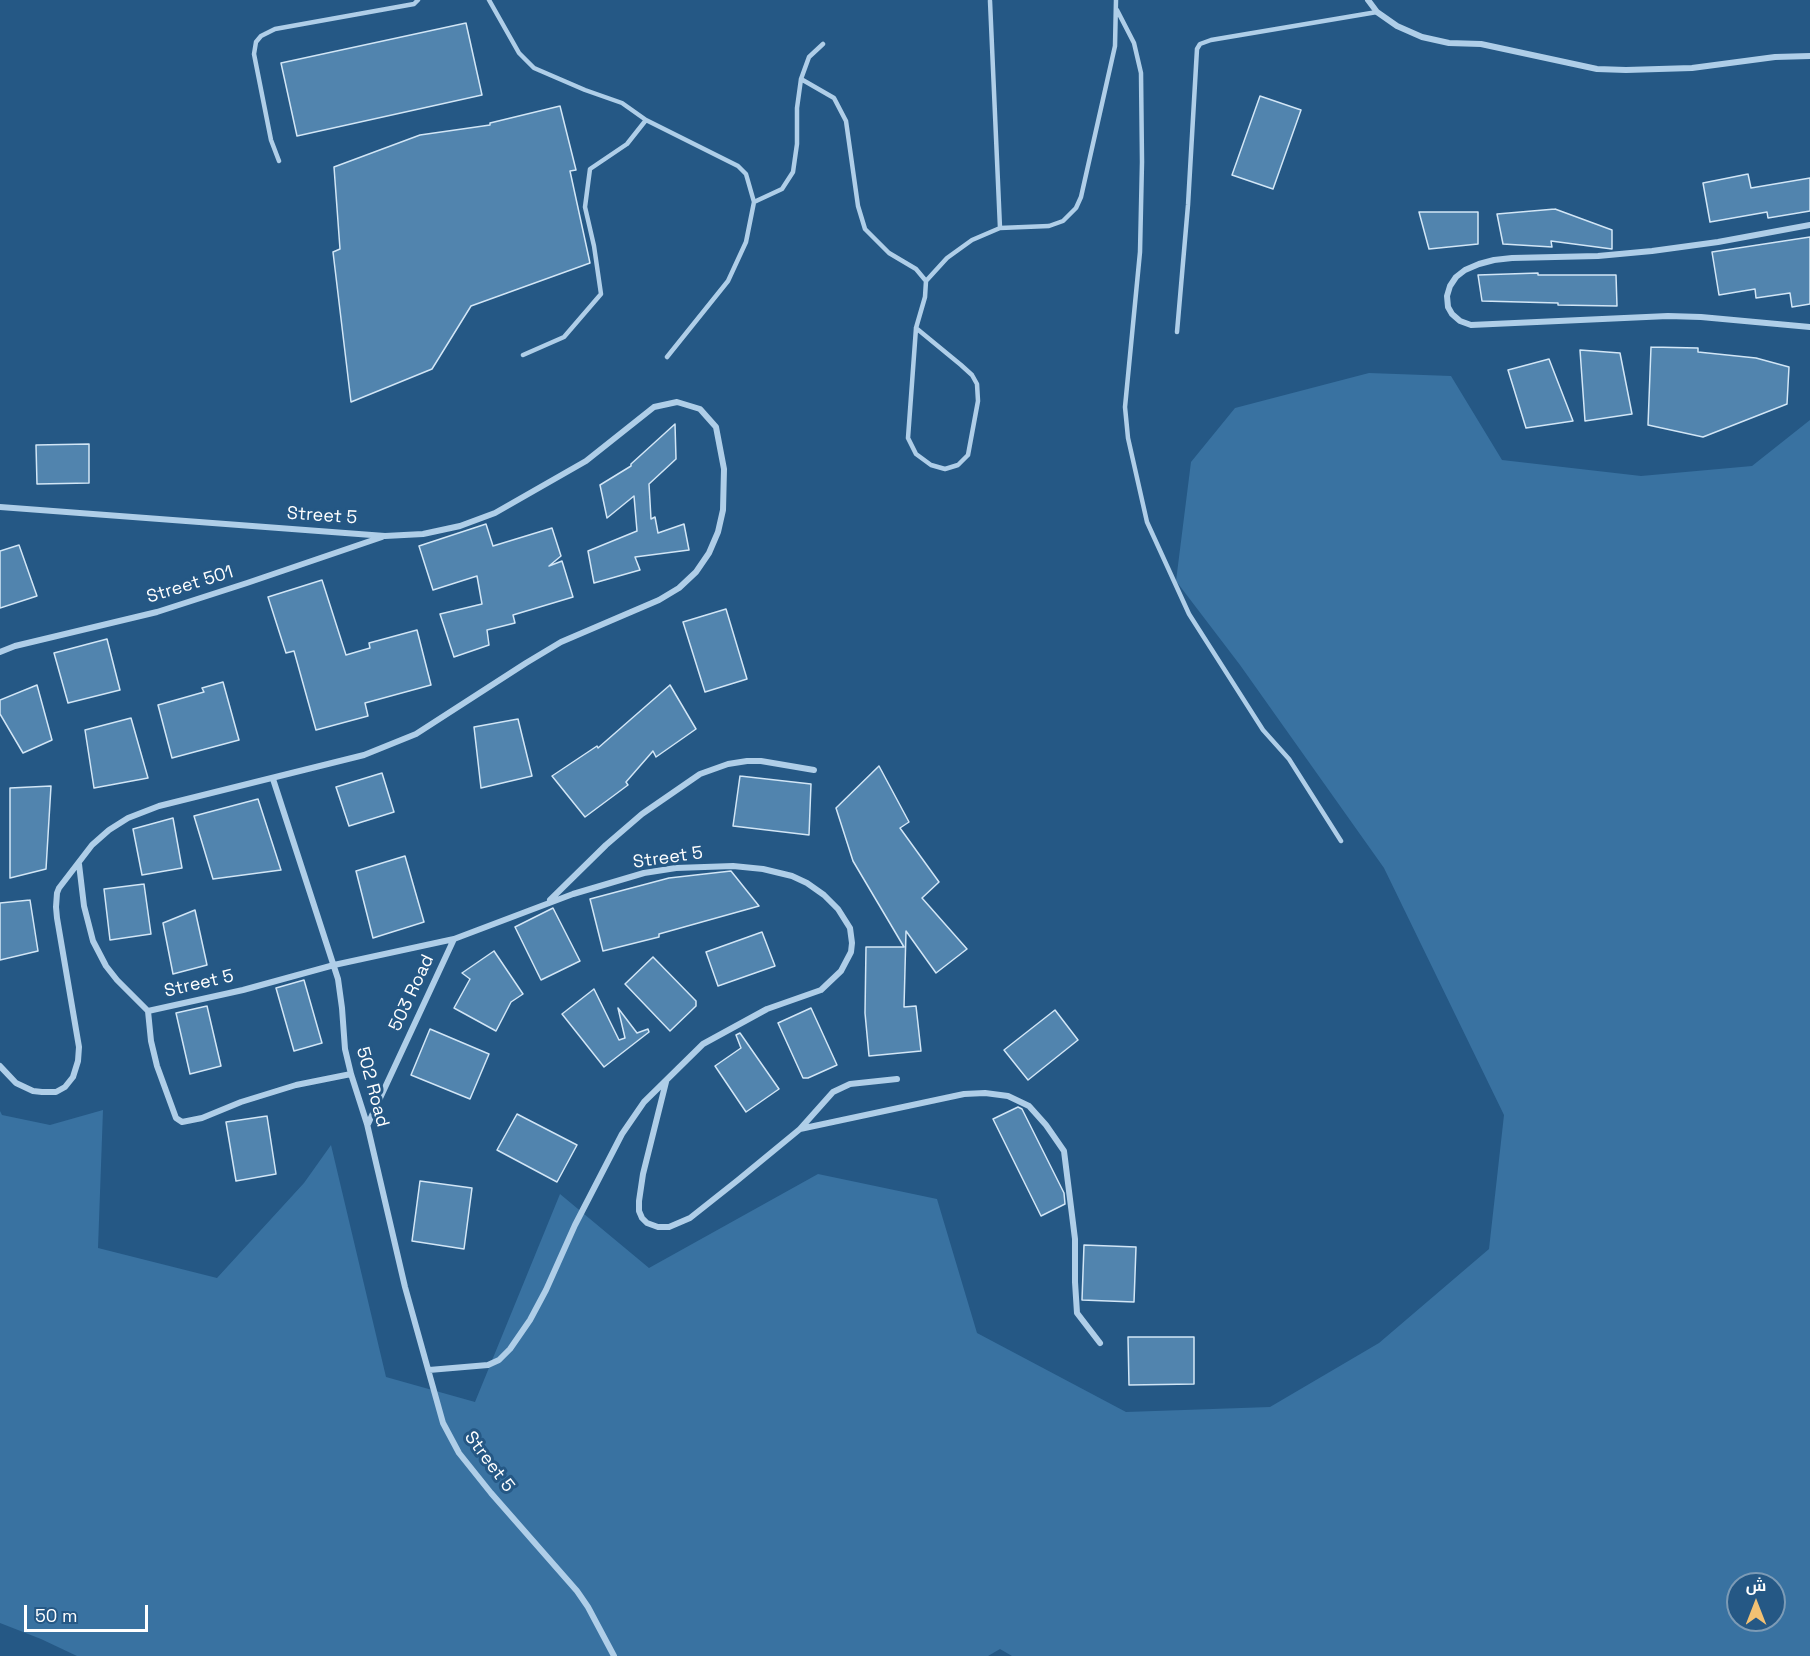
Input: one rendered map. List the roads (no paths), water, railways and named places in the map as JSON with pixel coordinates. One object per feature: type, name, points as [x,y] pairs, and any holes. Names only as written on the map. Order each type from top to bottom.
[{"type":"street","points":[[1368,0],[1377,12],[1397,26],[1422,37],[1449,43],[1481,44],[1597,69],[1692,68],[1775,57],[1810,56]]},
{"type":"street","points":[[1810,225],[1718,242],[1652,251],[1598,256],[1494,260],[1465,270],[1450,286],[1447,296],[1448,307],[1452,314],[1460,321],[1471,325],[1668,316],[1810,327]]},
{"type":"street","name":"Street 5","points":[[0,507],[385,536],[423,534],[460,526],[495,513],[586,461],[654,407],[677,402],[700,409],[716,427],[724,468],[723,510],[718,532],[709,554],[696,572],[679,588],[659,600],[561,642],[416,734],[364,755],[159,806],[136,814],[109,830],[92,845],[79,864],[84,906],[93,940],[106,966],[148,1011],[243,990],[334,965],[454,939],[547,902],[644,873],[676,868],[733,866],[763,869],[792,876],[807,882],[838,909],[850,928],[852,943],[851,952],[841,971],[820,990],[767,1009],[703,1044],[644,1102],[622,1134],[579,1216],[553,1277],[530,1320],[510,1349],[499,1360],[488,1365],[429,1370],[440,1414],[459,1453],[491,1493],[578,1591],[614,1656]]},
{"type":"street","name":"Street 501","points":[[0,652],[15,646],[157,612],[247,584],[385,536]]},
{"type":"street","points":[[547,902],[642,814],[700,774],[718,767],[747,761],[761,761],[814,770]]},
{"type":"street","name":"502 Road","points":[[273,779],[334,965],[341,995],[345,1049],[367,1124],[405,1287],[429,1370]]},
{"type":"street","points":[[0,1066],[16,1083],[33,1091],[42,1092],[56,1092],[65,1087],[76,1070],[79,1047],[56,907],[59,888],[79,864]]},
{"type":"street","name":"503 Road","points":[[367,1124],[454,939]]},
{"type":"street","points":[[148,1011],[151,1041],[157,1066],[176,1118],[182,1122],[202,1118],[241,1102],[286,1088],[351,1074]]},
{"type":"street","points":[[666,1081],[643,1174],[639,1201],[642,1218],[647,1223],[658,1227],[675,1226],[690,1218],[800,1129],[833,1092],[850,1084],[897,1078]]},
{"type":"street","points":[[800,1129],[964,1094],[985,1093],[1008,1096],[1029,1106],[1064,1151],[1076,1239],[1077,1313],[1100,1343]]},
{"type":"lane","points":[[279,160],[271,140],[254,54],[256,42],[261,36],[275,29],[414,4],[418,0]]},
{"type":"lane","points":[[489,0],[519,53],[534,68],[622,103],[646,120],[738,166],[746,174],[754,202],[746,242],[728,280],[667,357]]},
{"type":"lane","points":[[916,328],[946,351],[972,375],[977,384],[978,401],[968,455],[958,465],[945,469],[931,465],[916,454],[908,438],[916,328],[925,297],[926,280],[946,258],[972,240],[1000,228],[1049,226],[1062,221],[1076,208],[1082,197],[1115,46],[1116,0]]},
{"type":"lane","points":[[990,2],[1000,228]]},
{"type":"lane","points":[[1117,10],[1134,43],[1141,73],[1140,252],[1125,407],[1128,438],[1148,522],[1189,614],[1263,729],[1289,759],[1341,841]]},
{"type":"lane","points":[[1177,332],[1188,205],[1197,49],[1200,44],[1211,40],[1377,12]]},
{"type":"lane","points":[[754,202],[782,189],[794,172],[797,108],[801,79],[808,57],[823,45]]},
{"type":"lane","points":[[801,79],[834,98],[846,121],[858,206],[866,229],[889,253],[916,269],[926,280]]},
{"type":"lane","points":[[523,355],[564,338],[601,294],[585,207],[590,169],[627,144],[646,120]]}]
